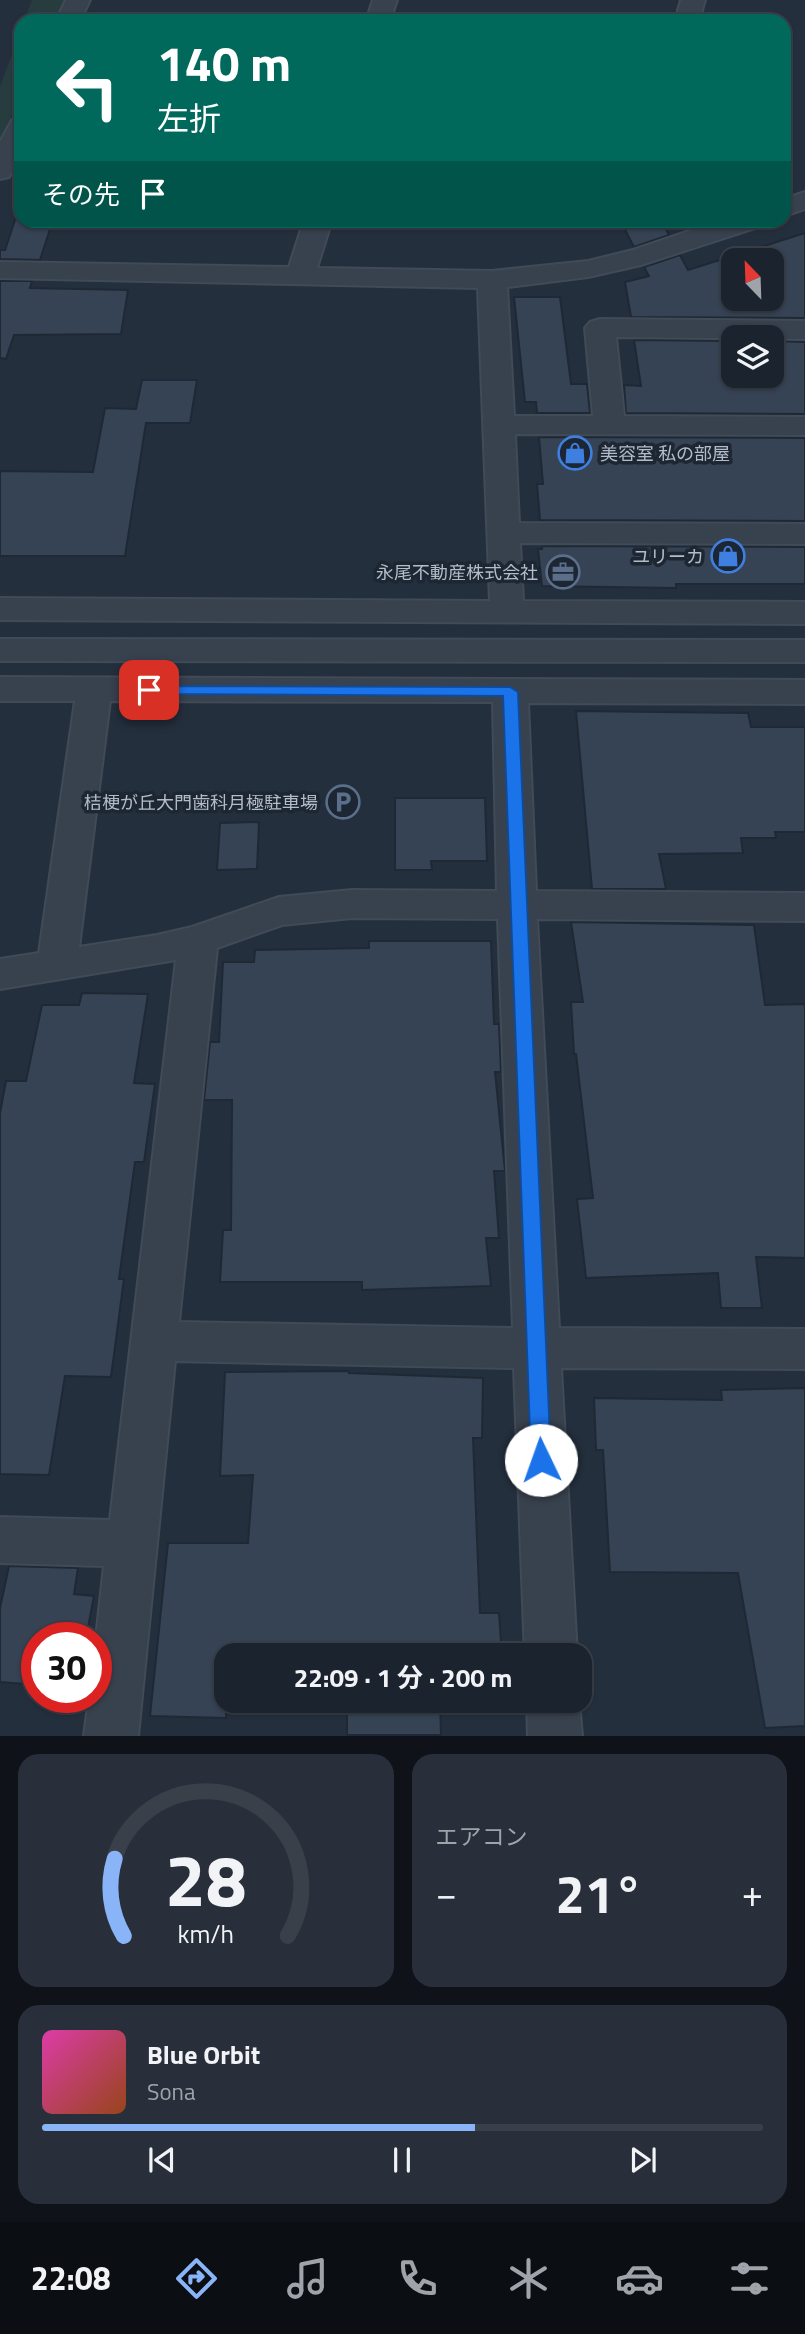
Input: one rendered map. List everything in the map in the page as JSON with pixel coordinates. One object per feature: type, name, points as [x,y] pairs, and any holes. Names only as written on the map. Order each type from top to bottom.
[{"type":"street","points":[[0,171],[14,145]]},
{"type":"street","points":[[300,276],[315,228]]},
{"type":"street","points":[[0,270],[492,280],[588,269],[692,231]]},
{"type":"street","points":[[492,280],[507,612]]},
{"type":"street","points":[[609,425],[600,328],[805,330]]},
{"type":"street","points":[[499,425],[805,426]]},
{"type":"street","points":[[505,533],[805,534]]},
{"type":"street","points":[[0,609],[805,613]]},
{"type":"street","points":[[0,650],[805,651]]},
{"type":"street","points":[[0,689],[805,692]]},
{"type":"street","points":[[57,965],[94,690]]},
{"type":"street","points":[[510,692],[550,1643]]},
{"type":"street","points":[[0,974],[156,950],[198,940],[279,911],[312,907],[352,904],[805,907]]},
{"type":"street","points":[[111,1735],[198,940]]},
{"type":"street","points":[[155,1341],[536,1348],[805,1349]]},
{"type":"street","points":[[0,1540],[131,1544]]},
{"type":"street","points":[[554,1713],[555,1735]]},
{"type":"green space","points":[[32,0],[68,0],[61,14],[27,14]]},
{"type":"green space","points":[[14,49],[14,110],[0,139],[0,87]]},
{"type":"building","points":[[14,223],[14,228],[50,228],[40,260],[0,259],[0,250],[5,250]]},
{"type":"building","points":[[624,228],[665,228],[669,235],[634,247]]},
{"type":"building","points":[[805,233],[805,318],[631,317],[625,282],[649,276],[644,267],[680,255],[688,270],[721,260],[721,312],[784,312],[784,248],[758,248]]},
{"type":"building","points":[[0,281],[32,281],[30,288],[128,290],[121,334],[14,335],[6,359],[0,358]]},
{"type":"building","points":[[514,297],[560,297],[571,384],[587,384],[590,413],[537,413],[536,402],[525,402]]},
{"type":"building","points":[[634,340],[721,341],[721,388],[784,388],[784,341],[805,342],[805,414],[626,413],[624,385],[641,386]]},
{"type":"building","points":[[142,380],[197,380],[190,423],[146,423],[125,556],[0,556],[0,471],[93,472],[105,408],[136,409]]},
{"type":"building","points":[[539,437],[805,438],[805,521],[540,520],[537,484],[543,484]]},
{"type":"building","points":[[542,546],[805,547],[805,584],[676,584],[676,588],[542,586],[538,549],[542,549]]},
{"type":"building","points":[[576,711],[748,713],[751,727],[805,727],[805,832],[775,832],[776,838],[741,838],[743,853],[659,854],[666,889],[592,889]]},
{"type":"building","points":[[395,798],[485,798],[487,861],[431,861],[432,870],[395,870]]},
{"type":"building","points":[[259,822],[257,869],[217,870],[220,823]]},
{"type":"building","points":[[571,922],[754,925],[765,1005],[805,1004],[805,1258],[756,1257],[762,1308],[721,1308],[718,1273],[586,1278],[577,1199],[593,1198],[574,1054],[571,1002],[583,1002]]},
{"type":"building","points":[[369,941],[491,941],[494,1024],[499,1024],[501,1072],[495,1072],[505,1171],[494,1171],[499,1238],[486,1238],[491,1286],[362,1290],[362,1282],[220,1282],[223,1230],[231,1230],[232,1100],[204,1100],[210,1042],[219,1042],[223,962],[254,962],[255,950],[369,948]]},
{"type":"building","points":[[82,993],[148,994],[134,1083],[155,1084],[144,1162],[135,1162],[119,1279],[124,1279],[111,1377],[65,1376],[49,1475],[0,1474],[0,1113],[6,1081],[26,1081],[42,1005],[79,1005]]},
{"type":"building","points":[[349,1371],[483,1378],[482,1438],[473,1438],[480,1613],[499,1613],[501,1643],[214,1643],[214,1713],[226,1713],[226,1718],[150,1716],[168,1543],[248,1543],[253,1475],[220,1476],[225,1372]]},
{"type":"building","points":[[805,1388],[805,1726],[765,1728],[738,1573],[610,1572],[603,1450],[596,1450],[594,1398],[722,1400],[721,1390]]},
{"type":"building","points":[[9,1566],[78,1568],[74,1594],[94,1596],[89,1622],[21,1622],[21,1684],[0,1682],[0,1608]]},
{"type":"building","points":[[347,1713],[440,1713],[441,1735],[347,1735]]},
{"type":"place","name":"美容室 私の部屋","points":[[575,453]]},
{"type":"place","name":"ユリーカ","points":[[728,556]]},
{"type":"place","name":"永尾不動産株式会社","points":[[563,572]]},
{"type":"place","name":"桔梗が丘大門歯科月極駐車場","points":[[343,802]]},
{"type":"route","points":[[149,690],[510,692],[541,1460]]}]
